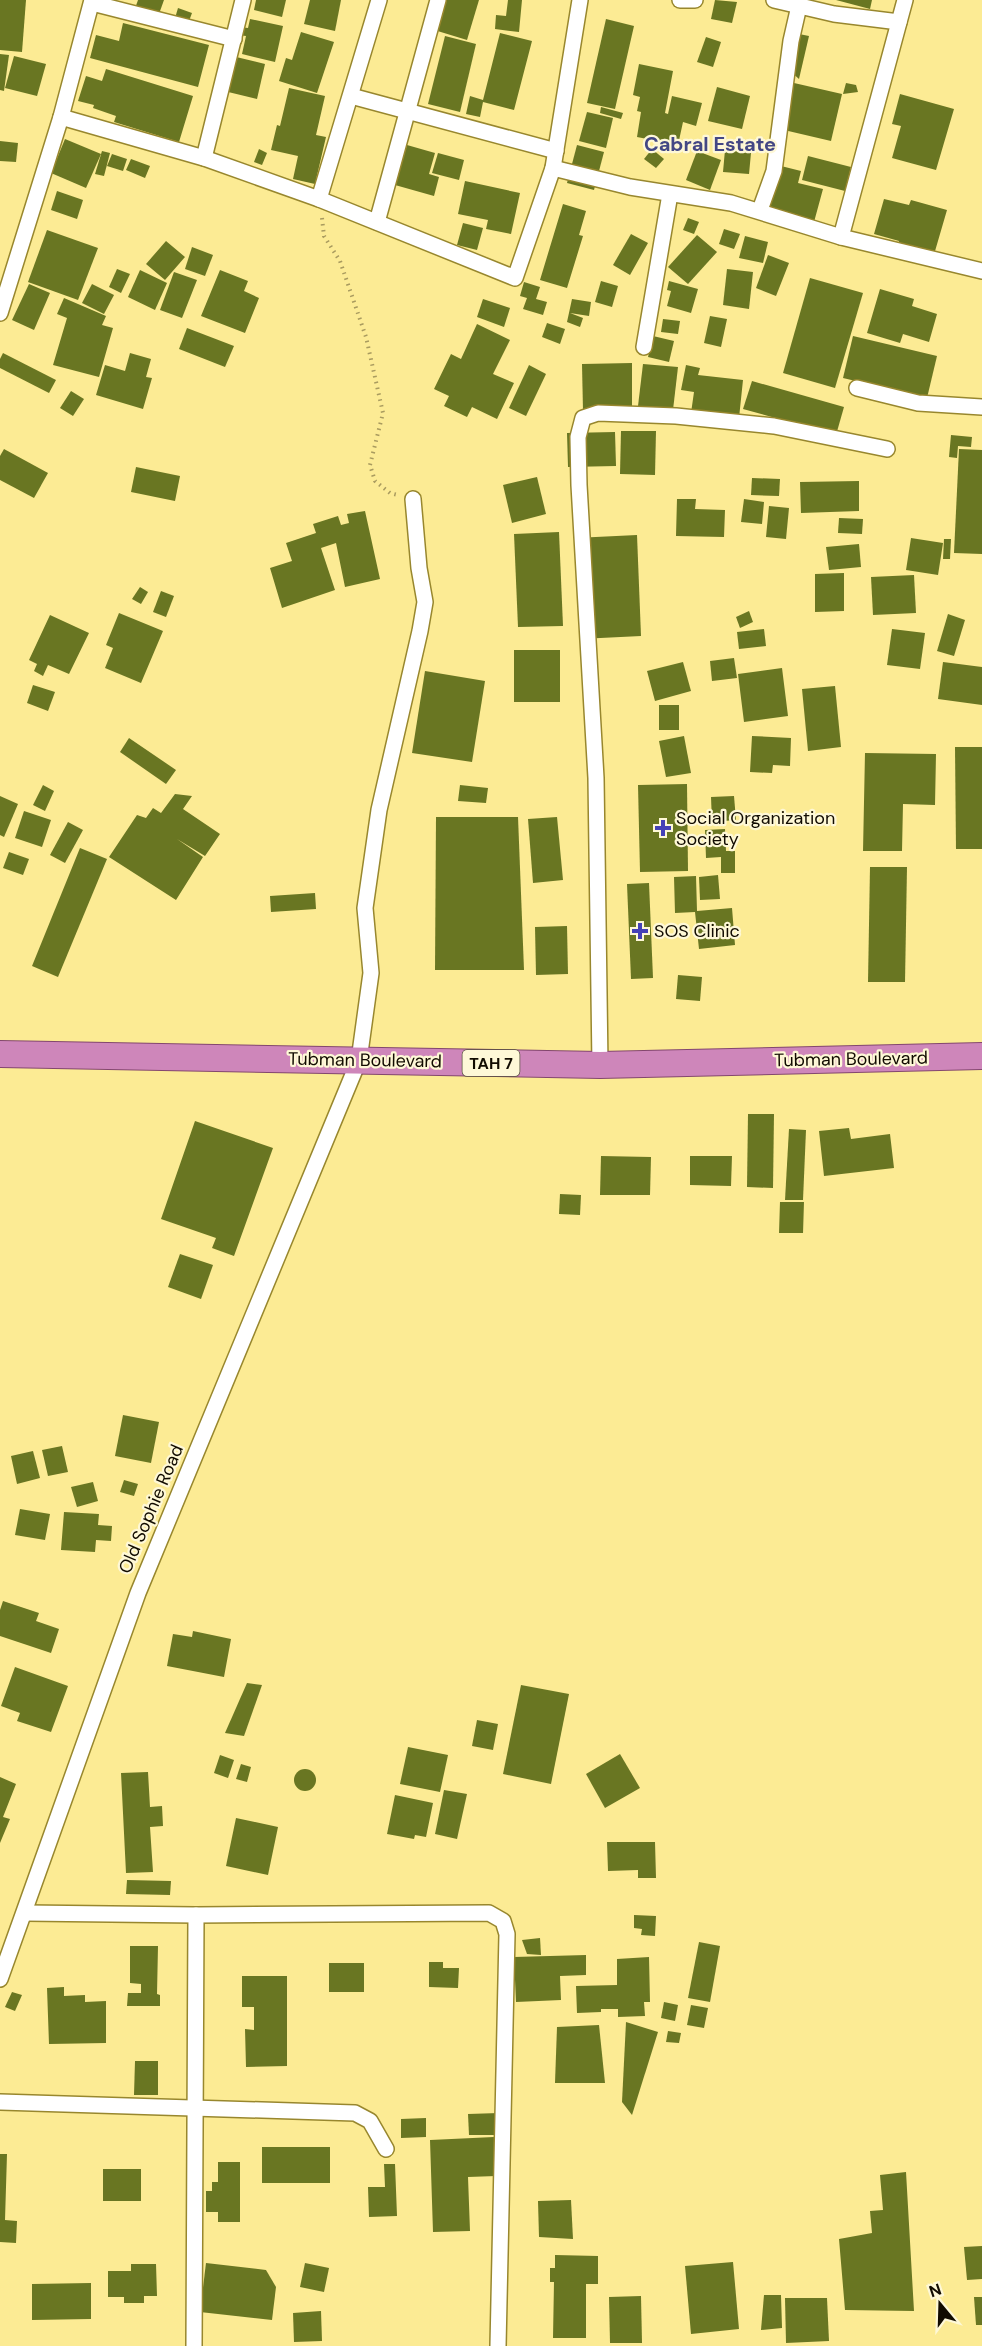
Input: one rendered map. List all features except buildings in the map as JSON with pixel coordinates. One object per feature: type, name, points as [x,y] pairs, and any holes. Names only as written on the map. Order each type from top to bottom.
[{"type":"highway","name":"Tubman Boulevard","points":[[0,1054],[600,1065],[982,1056]]},
{"type":"street","points":[[204,158],[243,0]]},
{"type":"street","points":[[320,199],[379,0]]},
{"type":"street","points":[[377,222],[438,0]]},
{"type":"street","points":[[61,117],[204,158],[320,199],[515,278],[553,168],[580,0]]},
{"type":"street","points":[[680,0],[693,2],[695,0]]},
{"type":"street","points":[[774,0],[834,14],[899,22]]},
{"type":"street","points":[[841,237],[905,0]]},
{"type":"street","points":[[0,314],[61,117],[92,2],[234,39]]},
{"type":"street","points":[[760,210],[774,171],[791,41],[799,6]]},
{"type":"street","points":[[351,96],[407,113],[556,151]]},
{"type":"street","points":[[553,168],[630,187],[731,203],[760,210],[778,218],[841,237],[982,271]]},
{"type":"street","points":[[644,347],[670,194]]},
{"type":"street","points":[[857,388],[918,403],[982,406]]},
{"type":"street","points":[[600,1065],[596,778],[579,485],[578,437],[583,418],[598,413],[676,416],[763,425],[887,449]]},
{"type":"street","name":"Old Sophie Road","points":[[0,1979],[138,1593],[359,1060],[371,973],[365,908],[379,810],[425,602],[419,568],[413,499]]},
{"type":"street","points":[[25,1913],[196,1915],[489,1913],[503,1921],[507,1934],[498,2346]]},
{"type":"street","points":[[194,2346],[196,1915]]},
{"type":"street","points":[[0,2102],[195,2110],[355,2113],[370,2121],[386,2149]]},
{"type":"path","points":[[320,199],[324,236],[340,261],[351,290],[366,337],[383,413],[370,465],[375,481],[390,493],[413,499]]},
{"type":"place","name":"Social Organization Society","points":[[663,828]]},
{"type":"place","name":"SOS Clinic","points":[[640,931]]},
{"type":"district","name":"Cabral Estate","points":[[710,144]]}]
